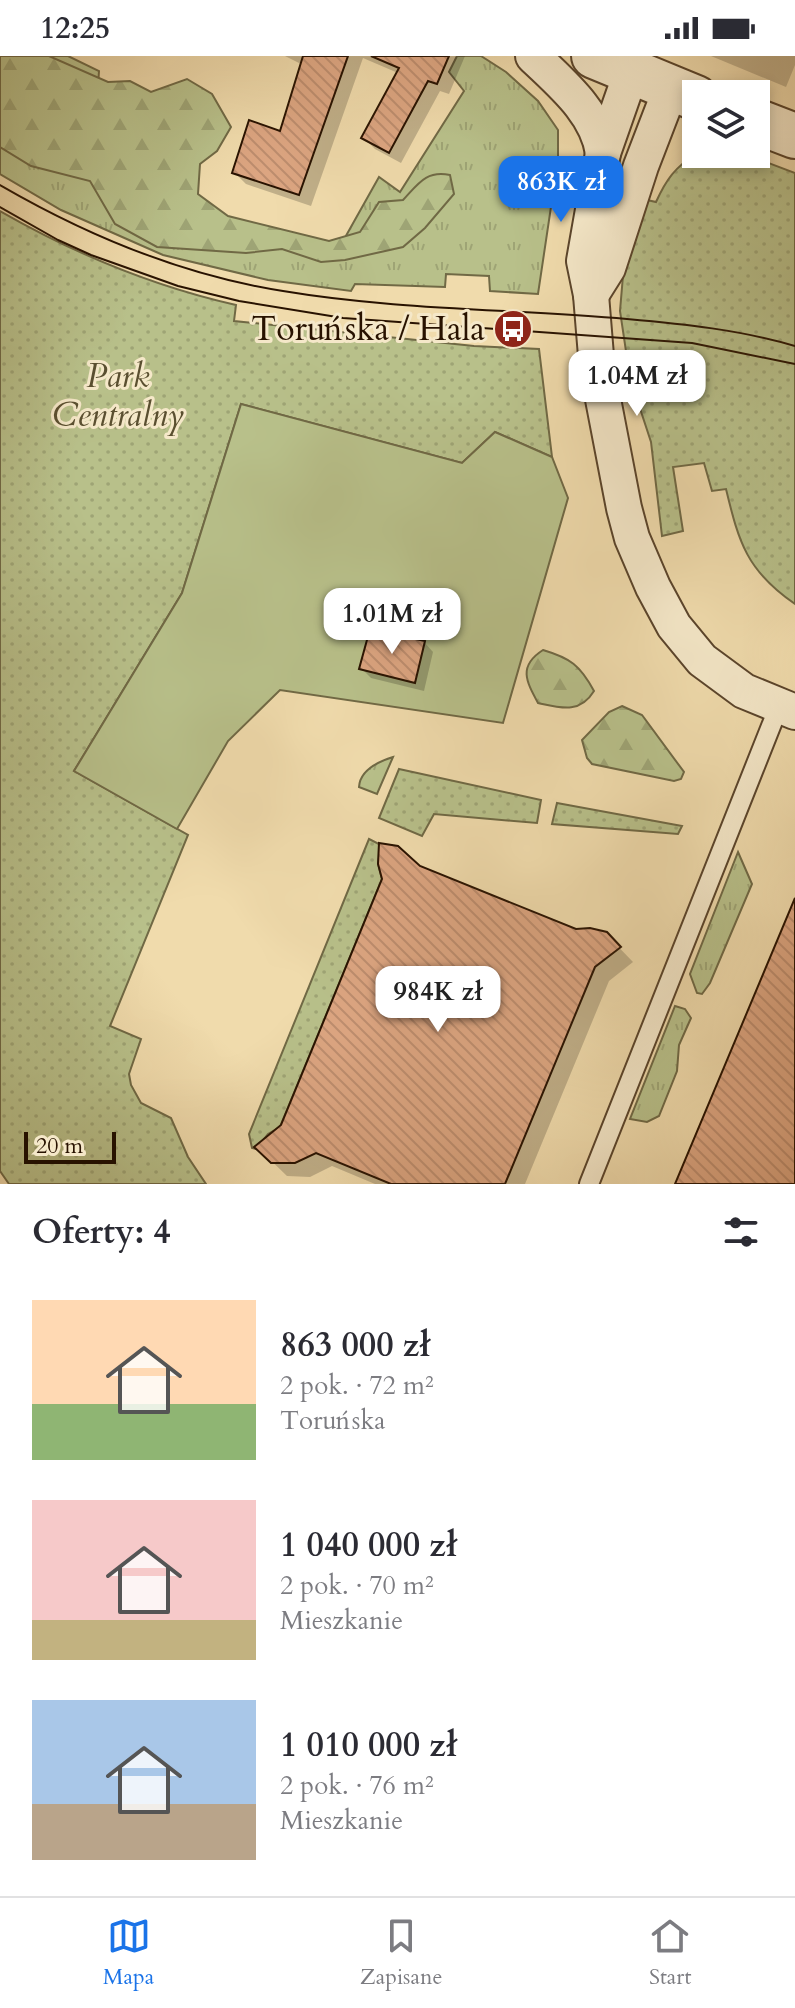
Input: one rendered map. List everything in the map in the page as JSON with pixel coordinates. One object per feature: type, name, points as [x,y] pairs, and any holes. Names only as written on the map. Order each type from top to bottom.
[{"type":"street","points":[[533,56],[592,118],[603,153]]},
{"type":"street","points":[[682,92],[612,64],[603,153],[584,261],[591,295],[597,368],[624,508],[645,570],[674,626],[702,660],[744,691],[787,709]]},
{"type":"street","points":[[591,295],[608,268],[641,166],[682,96]]},
{"type":"street","points":[[770,126],[795,136]]},
{"type":"lane","points":[[589,1184],[787,709]]},
{"type":"green space","points":[[0,56],[68,56],[99,71],[98,86],[183,210],[338,250],[379,177],[400,192],[464,91],[449,72],[457,56],[481,56],[506,72],[538,101],[558,130],[558,160],[538,294],[490,291],[489,276],[446,274],[445,287],[355,284],[351,291],[268,280],[163,255],[61,210],[0,174]]},
{"type":"green space","points":[[0,56],[49,56],[108,82],[130,81],[151,92],[187,79],[212,94],[231,127],[217,151],[200,164],[198,194],[228,216],[329,241],[360,232],[379,202],[403,200],[429,176],[450,175],[454,194],[425,228],[403,247],[345,260],[321,262],[282,249],[246,253],[157,247],[115,224],[90,181],[31,166],[0,147]]},
{"type":"green space","points":[[682,164],[682,168],[770,168],[770,164],[795,173],[795,604],[766,580],[747,554],[726,489],[712,491],[704,463],[673,467],[683,531],[662,536],[651,442],[630,378],[620,311],[624,264],[647,200],[656,202]]},
{"type":"green space","name":"Park Centralny","points":[[0,211],[115,267],[236,305],[234,321],[474,346],[539,349],[552,457],[495,432],[462,463],[241,404],[182,593],[74,771],[188,835],[110,1026],[141,1039],[129,1074],[131,1085],[141,1103],[171,1118],[188,1157],[206,1184],[9,1184],[0,1171]]},
{"type":"green space","points":[[241,404],[462,463],[495,432],[552,457],[568,498],[503,723],[280,690],[228,741],[177,829],[74,771],[182,593]]},
{"type":"green space","points":[[543,650],[560,656],[579,669],[594,691],[589,698],[569,708],[538,703],[530,688],[527,668]]},
{"type":"green space","points":[[622,706],[642,715],[684,772],[681,779],[674,781],[592,764],[587,758],[582,740],[609,712]]},
{"type":"green space","points":[[393,757],[377,794],[359,787],[366,771]]},
{"type":"green space","points":[[399,769],[541,800],[537,823],[434,814],[422,836],[379,818]]},
{"type":"green space","points":[[557,803],[682,826],[678,834],[552,824]]},
{"type":"green space","points":[[369,839],[381,845],[378,864],[382,879],[280,1127],[268,1134],[256,1149],[252,1148],[249,1134]]},
{"type":"green space","points":[[738,852],[752,884],[710,983],[702,994],[697,993],[690,974]]},
{"type":"green space","points":[[675,1006],[685,1009],[691,1018],[679,1045],[677,1071],[659,1116],[647,1122],[630,1119]]},
{"type":"building","points":[[303,56],[348,56],[299,195],[232,173],[249,120],[280,131]]},
{"type":"building","points":[[371,56],[449,56],[437,84],[428,81],[389,153],[361,138],[399,68]]},
{"type":"building","points":[[370,629],[425,641],[415,683],[359,669]]},
{"type":"building","points":[[379,843],[398,846],[420,866],[576,929],[607,932],[621,947],[595,967],[505,1184],[391,1184],[316,1153],[295,1163],[271,1163],[254,1147],[281,1125],[382,879],[378,864]]},
{"type":"building","points":[[795,898],[795,1184],[675,1184]]},
{"type":"tram line","points":[[0,185],[101,237],[172,264],[245,284],[368,302],[670,323],[733,332],[795,346]]},
{"type":"tram line","points":[[0,207],[91,255],[178,286],[239,301],[343,318],[692,343],[795,364]]},
{"type":"place","name":"Toruńska / Hala","points":[[513,329]]}]
